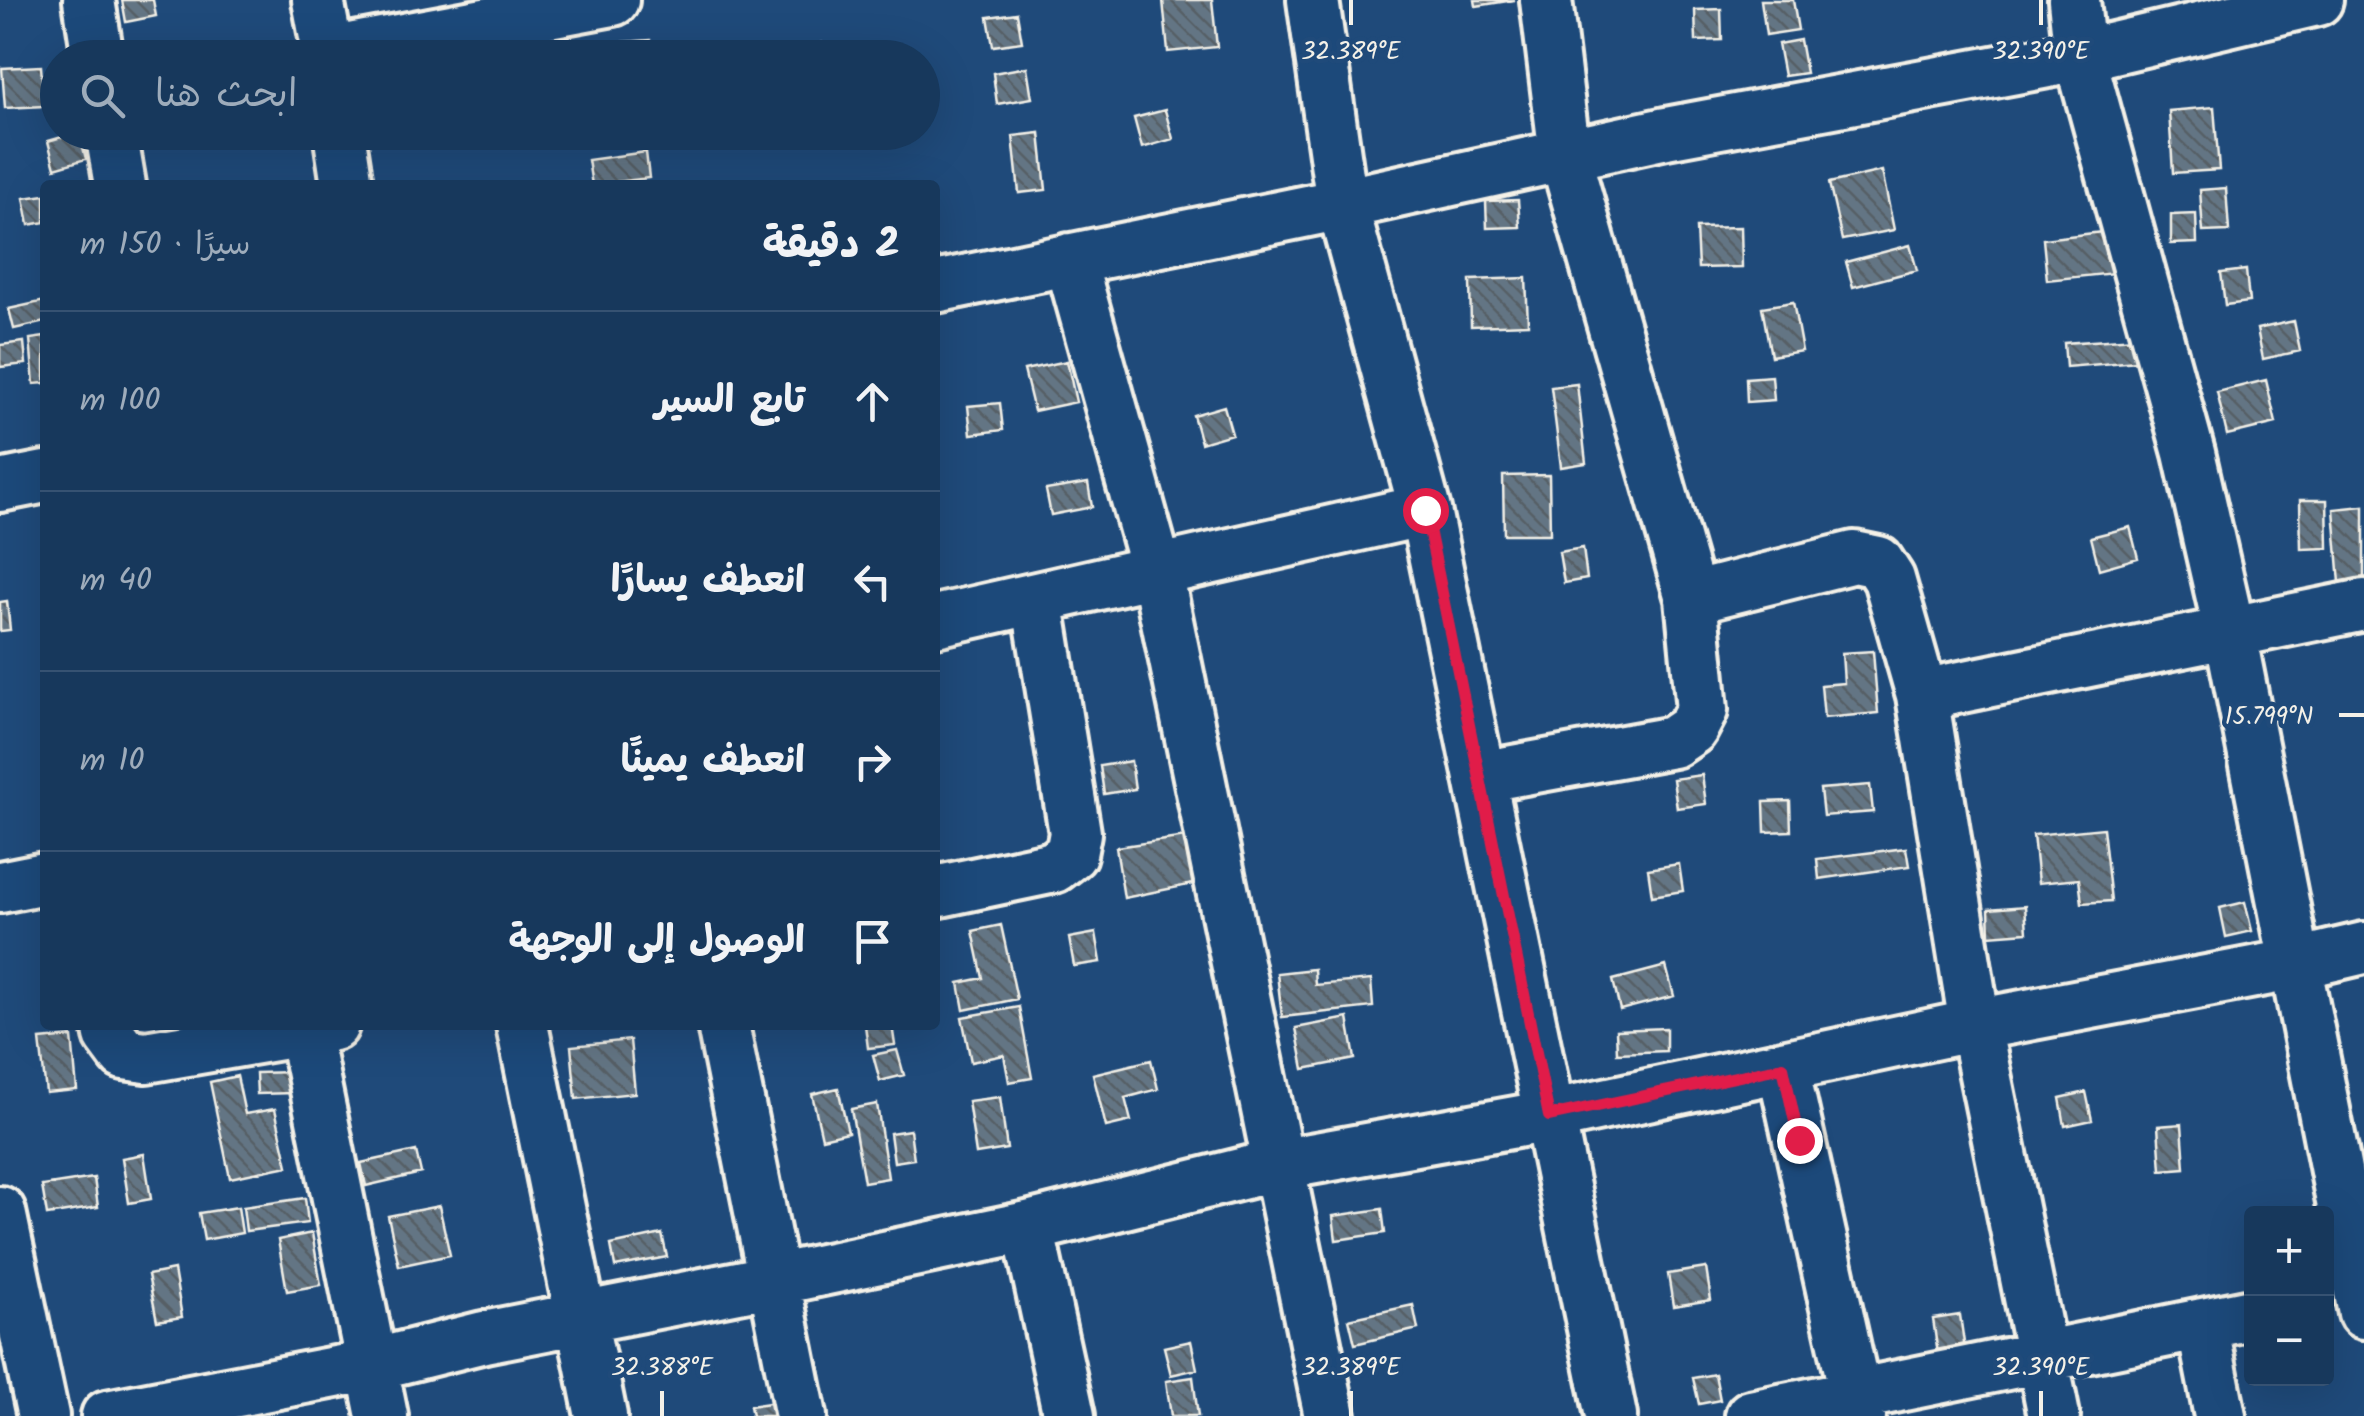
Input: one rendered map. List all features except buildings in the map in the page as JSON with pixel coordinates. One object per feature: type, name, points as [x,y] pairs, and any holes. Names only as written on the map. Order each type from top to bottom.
[{"type":"street","points":[[88,0],[95,40]]},
{"type":"street","points":[[318,0],[326,40]]},
{"type":"street","points":[[406,40],[613,0]]},
{"type":"street","points":[[1313,0],[1342,204],[1425,510],[1611,1416]]},
{"type":"street","points":[[1480,777],[1673,742],[1692,729],[1702,710],[1691,598],[1565,156],[1546,0]]},
{"type":"street","points":[[2074,0],[2080,56],[2188,453],[2230,633],[2296,964],[2350,1301]]},
{"type":"street","points":[[940,286],[1666,134],[2080,56],[2316,0]]},
{"type":"street","points":[[114,150],[119,180]]},
{"type":"street","points":[[341,150],[345,180]]},
{"type":"street","points":[[1070,259],[1157,572],[1330,1416]]},
{"type":"street","points":[[0,486],[40,478]]},
{"type":"street","points":[[940,620],[1425,510]]},
{"type":"street","points":[[1691,598],[1854,556],[1878,562],[1889,579],[1922,695],[1975,1024],[2054,1416]]},
{"type":"street","points":[[940,891],[1054,867],[1070,854],[1075,833],[1038,598]]},
{"type":"street","points":[[1922,695],[2364,605]]},
{"type":"street","points":[[0,887],[40,879]]},
{"type":"street","points":[[107,1416],[372,1365],[484,1336],[1028,1227],[1277,1165],[1549,1116],[1975,1024],[2364,948]]},
{"type":"street","points":[[109,1030],[124,1054],[146,1057],[296,1030]]},
{"type":"street","points":[[314,1030],[382,1416]]},
{"type":"street","points":[[523,1030],[601,1416]]},
{"type":"street","points":[[724,1030],[801,1416]]},
{"type":"street","points":[[1783,1067],[1858,1406]]},
{"type":"street","points":[[0,1212],[43,1416]]},
{"type":"street","points":[[1028,1227],[1070,1416]]},
{"type":"street","points":[[1751,1416],[1858,1406],[2042,1356],[2244,1316]]},
{"type":"street","points":[[2202,1324],[2220,1416]]},
{"type":"route","points":[[1425,510],[1549,1116],[1783,1067],[1799,1140]]}]
